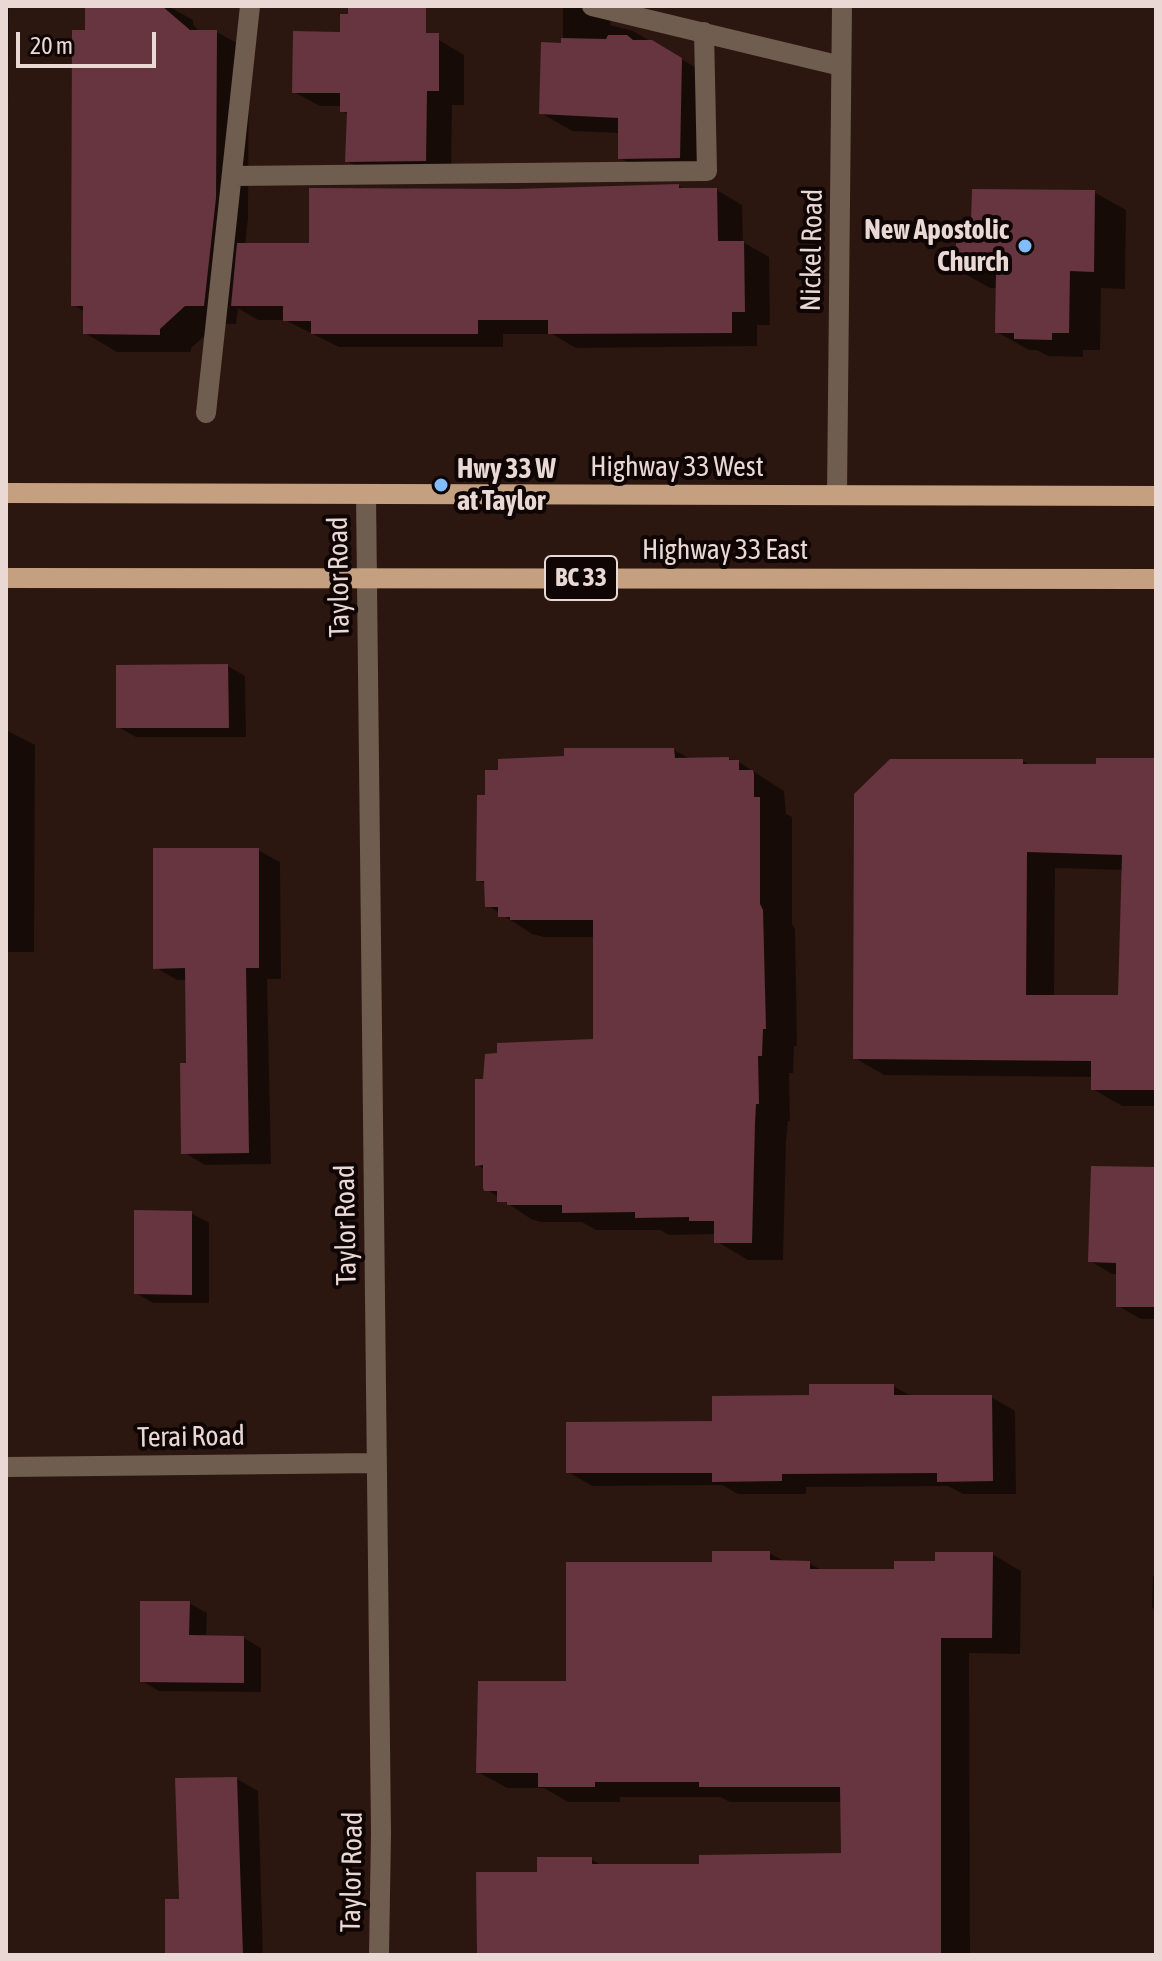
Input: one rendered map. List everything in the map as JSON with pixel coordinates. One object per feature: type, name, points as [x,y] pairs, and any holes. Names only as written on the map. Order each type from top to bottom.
[{"type":"main road","name":"Highway 33 West","points":[[6,493],[1156,496]]},
{"type":"main road","name":"Highway 33 East","points":[[6,578],[1156,579]]},
{"type":"street","points":[[206,413],[250,6]]},
{"type":"street","points":[[592,6],[841,66]]},
{"type":"street","name":"Nickel Road","points":[[837,495],[842,6]]},
{"type":"street","points":[[233,176],[707,171],[704,32]]},
{"type":"street","name":"Taylor Road","points":[[366,494],[381,1833],[379,1955]]},
{"type":"street","name":"Terai Road","points":[[6,1467],[376,1463]]},
{"type":"building","points":[[85,6],[162,6],[190,30],[217,30],[216,198],[204,306],[185,306],[160,329],[160,335],[83,334],[83,306],[71,306],[72,30],[85,30]]},
{"type":"building","points":[[348,6],[426,6],[426,33],[439,33],[439,91],[427,91],[426,161],[345,162],[347,112],[340,112],[340,93],[292,93],[293,31],[340,32],[340,14],[348,14]]},
{"type":"building","points":[[608,35],[652,40],[682,58],[680,158],[618,159],[618,118],[539,114],[541,42],[561,43],[561,38],[606,39]]},
{"type":"building","points":[[679,184],[679,188],[717,188],[718,241],[744,241],[745,312],[732,312],[732,333],[548,334],[548,320],[478,320],[478,334],[311,334],[311,321],[283,321],[283,306],[231,306],[237,243],[309,243],[309,188],[515,189]]},
{"type":"building","name":"New Apostolic Church","points":[[972,189],[1095,190],[1094,272],[1070,271],[1069,333],[1052,333],[1052,340],[1014,339],[1014,333],[995,333],[996,272],[956,271],[956,221],[971,221]]},
{"type":"building","points":[[228,664],[229,728],[116,728],[116,665]]},
{"type":"building","points":[[564,748],[674,748],[675,758],[729,757],[729,760],[739,760],[739,770],[753,770],[754,797],[760,797],[760,904],[763,910],[766,1029],[763,1029],[762,1056],[758,1056],[759,1104],[756,1104],[755,1123],[752,1243],[714,1243],[714,1221],[689,1221],[689,1217],[635,1218],[635,1212],[562,1213],[562,1205],[507,1205],[507,1202],[497,1202],[497,1191],[484,1191],[483,1165],[475,1166],[475,1079],[483,1079],[485,1054],[497,1053],[497,1043],[593,1039],[593,920],[510,920],[510,917],[498,917],[498,907],[485,907],[484,881],[476,881],[477,795],[485,795],[485,770],[498,770],[498,759],[564,756]]},
{"type":"building","points":[[1096,758],[1156,758],[1156,1090],[1091,1090],[1091,1061],[853,1059],[854,794],[890,759],[1023,759],[1023,764],[1096,764]],"holes":[[[1027,852],[1122,855],[1118,995],[1026,995]]]},
{"type":"building","points":[[153,848],[259,848],[259,968],[246,968],[249,1153],[181,1154],[180,1063],[186,1063],[185,968],[153,969]]},
{"type":"building","points":[[1091,1166],[1156,1167],[1156,1307],[1116,1307],[1116,1263],[1088,1262]]},
{"type":"building","points":[[134,1210],[192,1211],[192,1295],[134,1294]]},
{"type":"building","points":[[809,1384],[894,1384],[894,1395],[992,1395],[993,1481],[937,1482],[937,1473],[782,1474],[782,1481],[712,1482],[712,1473],[566,1473],[566,1422],[712,1421],[712,1396],[809,1395]]},
{"type":"building","points":[[712,1551],[770,1551],[770,1560],[810,1561],[810,1569],[894,1569],[894,1561],[935,1561],[935,1552],[993,1552],[992,1638],[941,1638],[941,1955],[477,1955],[476,1872],[537,1872],[537,1857],[592,1857],[592,1864],[699,1864],[699,1855],[841,1853],[840,1787],[699,1787],[699,1782],[595,1782],[595,1787],[538,1787],[538,1773],[476,1773],[478,1681],[566,1681],[566,1562],[712,1562]]},
{"type":"building","points":[[140,1601],[190,1601],[189,1635],[244,1636],[244,1683],[140,1682]]},
{"type":"building","points":[[237,1777],[243,1955],[165,1955],[165,1899],[179,1899],[175,1778]]},
{"type":"place","name":"New Apostolic Church","points":[[1025,246]]},
{"type":"place","name":"Hwy 33 W at Taylor","points":[[441,485]]}]
